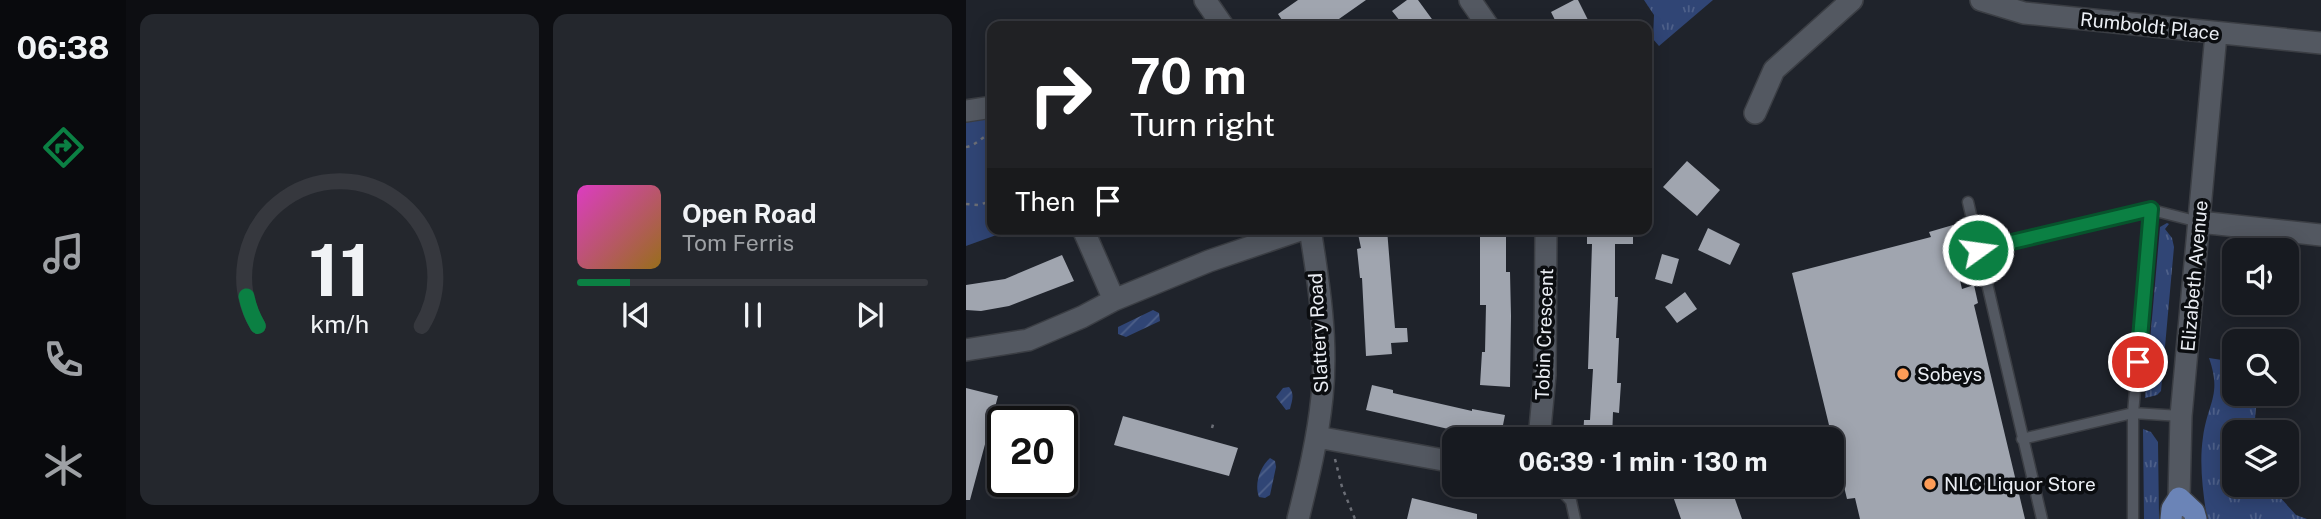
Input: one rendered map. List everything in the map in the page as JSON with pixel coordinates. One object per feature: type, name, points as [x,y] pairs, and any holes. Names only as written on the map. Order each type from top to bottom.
[{"type":"main road","points":[[2171,519],[2172,509],[2194,512],[2196,519]]},
{"type":"street","points":[[1470,0],[1485,21]]},
{"type":"street","points":[[1755,113],[1774,70],[1852,0]]},
{"type":"street","name":"Rumboldt Place","points":[[1981,0],[2024,13],[2321,43]]},
{"type":"street","name":"Elizabeth Avenue","points":[[2181,509],[2181,416],[2216,34]]},
{"type":"street","points":[[966,111],[987,108]]},
{"type":"street","points":[[2199,222],[2321,235]]},
{"type":"street","points":[[1086,235],[1114,300]]},
{"type":"street","points":[[966,350],[1028,340],[1114,300],[1209,261],[1285,235]]},
{"type":"street","name":"Slattery Road","points":[[1298,519],[1317,437],[1323,395],[1321,304],[1311,235]]},
{"type":"street","name":"Tobin Crescent","points":[[1540,427],[1545,375],[1546,235]]},
{"type":"street","points":[[1317,437],[1442,461]]},
{"type":"lane","points":[[1968,202],[2042,519]]},
{"type":"lane","points":[[2133,519],[2133,413],[2151,209]]},
{"type":"lane","points":[[1978,250],[2151,209],[2199,222]]},
{"type":"lane","points":[[2022,439],[2133,413],[2181,416]]},
{"type":"lane","points":[[1567,497],[1571,501],[1575,519]]},
{"type":"path","points":[[966,147],[987,135]]},
{"type":"path","points":[[966,205],[987,202]]},
{"type":"path","points":[[1212,428],[1214,421]]},
{"type":"path","points":[[1335,459],[1342,487],[1355,519]]},
{"type":"green space","points":[[1644,0],[1713,0],[1659,46],[1653,39],[1654,15]]},
{"type":"green space","points":[[987,119],[987,235],[996,235],[966,246],[966,122]]},
{"type":"green space","points":[[2169,224],[2165,229],[2172,238],[2174,247],[2161,391],[2145,398],[2160,227]]},
{"type":"green space","points":[[1153,310],[1159,313],[1160,321],[1126,337],[1118,334],[1118,327]]},
{"type":"green space","points":[[2209,358],[2222,360],[2222,406],[2256,406],[2255,420],[2222,420],[2222,497],[2280,497],[2296,515],[2307,519],[2207,519],[2201,457],[2205,425],[2213,398],[2213,371]]},
{"type":"green space","points":[[1289,387],[1292,400],[1290,409],[1286,410],[1276,397],[1283,388]]},
{"type":"green space","points":[[2143,429],[2151,432],[2158,442],[2159,519],[2144,519]]},
{"type":"green space","points":[[1270,458],[1275,461],[1276,467],[1270,495],[1259,497],[1259,476]]},
{"type":"building","points":[[1298,0],[1366,0],[1336,21],[1283,21],[1278,14]]},
{"type":"building","points":[[1407,0],[1418,0],[1433,21],[1400,21],[1392,11]]},
{"type":"building","points":[[1578,0],[1588,21],[1556,21],[1551,12]]},
{"type":"building","points":[[1687,161],[1720,190],[1697,216],[1663,187]]},
{"type":"building","name":"Sobeys","points":[[1953,225],[1961,258],[1955,259],[1962,289],[1974,285],[1978,303],[1974,305],[2025,519],[1860,519],[1855,498],[1847,499],[1844,487],[1844,427],[1829,427],[1792,273],[1931,237],[1929,232]]},
{"type":"building","points":[[1708,228],[1740,244],[1730,265],[1698,250]]},
{"type":"building","points":[[1358,235],[1387,235],[1395,328],[1407,328],[1408,342],[1391,343],[1392,354],[1366,356],[1362,278],[1357,249],[1361,248]]},
{"type":"building","points":[[1480,235],[1506,235],[1506,272],[1510,272],[1510,387],[1480,385],[1482,352],[1485,352],[1486,305],[1480,305]]},
{"type":"building","points":[[1587,235],[1633,235],[1633,244],[1615,244],[1615,297],[1618,297],[1616,338],[1619,338],[1617,383],[1621,383],[1619,413],[1613,412],[1612,427],[1584,427],[1584,420],[1590,420],[1593,369],[1588,369],[1592,244],[1587,244]]},
{"type":"building","points":[[1662,254],[1679,259],[1672,284],[1655,279]]},
{"type":"building","points":[[1062,255],[1074,281],[1009,306],[981,311],[966,310],[966,285],[1005,279]]},
{"type":"building","points":[[1685,292],[1697,309],[1677,323],[1665,307]]},
{"type":"building","points":[[1372,385],[1393,390],[1393,393],[1472,411],[1505,415],[1503,427],[1442,428],[1366,410]]},
{"type":"building","points":[[966,388],[998,396],[995,406],[987,406],[987,437],[970,500],[966,500]]},
{"type":"building","points":[[1123,416],[1238,448],[1229,476],[1114,445]]},
{"type":"building","points":[[1673,497],[1734,497],[1742,519],[1681,519]]},
{"type":"building","points":[[1412,498],[1477,514],[1477,519],[1407,519]]},
{"type":"place","name":"Sobeys","points":[[1903,374]]},
{"type":"place","name":"NLC Liquor Store","points":[[1930,484]]},
{"type":"route","points":[[1978,250],[2151,209],[2138,362]]}]
